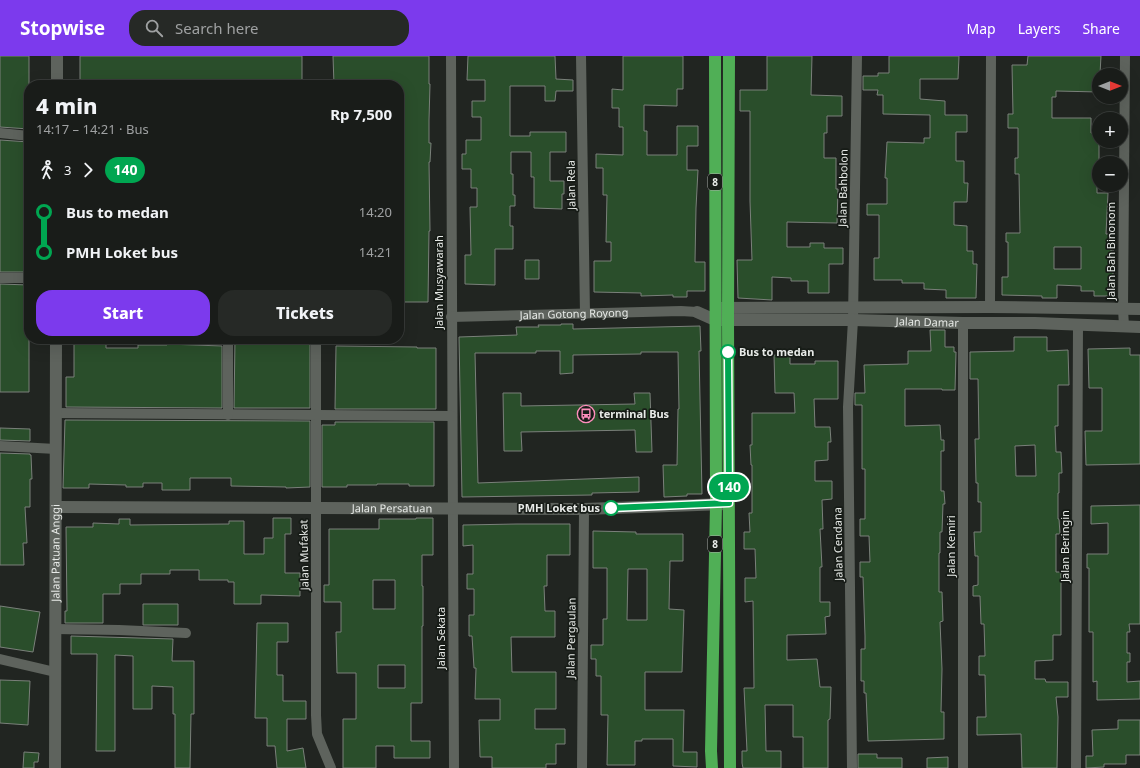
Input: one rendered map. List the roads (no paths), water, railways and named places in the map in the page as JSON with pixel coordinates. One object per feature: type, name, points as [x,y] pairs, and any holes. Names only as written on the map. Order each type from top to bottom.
[{"type":"highway","name":"8","points":[[712,768],[711,751],[716,505],[714,56]]},
{"type":"highway","name":"8","points":[[729,56],[728,314],[730,768]]},
{"type":"street","points":[[57,56],[57,80]]},
{"type":"street","name":"Jalan Musyawarah","points":[[451,56],[452,508]]},
{"type":"street","name":"Jalan Rela","points":[[580,56],[585,314]]},
{"type":"street","name":"Jalan Bahbolon","points":[[853,314],[857,56]]},
{"type":"street","points":[[990,307],[992,56]]},
{"type":"street","name":"Jalan Bah Binonom","points":[[1124,326],[1125,56]]},
{"type":"street","points":[[0,133],[24,135]]},
{"type":"street","points":[[0,278],[24,278]]},
{"type":"street","name":"Jalan Damar","points":[[715,314],[853,314],[990,307],[1140,309]]},
{"type":"street","points":[[1035,323],[1036,308]]},
{"type":"street","name":"Jalan Gotong Royong","points":[[451,317],[681,311],[715,314]]},
{"type":"street","name":"Jalan Damar","points":[[853,314],[963,323],[1035,323],[1140,327]]},
{"type":"street","name":"Jalan Cendana","points":[[852,768],[848,407],[853,314]]},
{"type":"street","name":"Jalan Kemiri","points":[[963,323],[964,768]]},
{"type":"street","name":"Jalan Beringin","points":[[1076,768],[1078,325]]},
{"type":"street","name":"Jalan Patuan Anggi","points":[[55,768],[56,344]]},
{"type":"street","points":[[228,344],[228,415]]},
{"type":"street","name":"Jalan Mufakat","points":[[316,344],[316,715],[317,734],[331,768]]},
{"type":"street","points":[[56,413],[452,416]]},
{"type":"street","points":[[0,446],[56,449]]},
{"type":"street","name":"Jalan Persatuan","points":[[56,507],[584,509],[716,505],[729,503]]},
{"type":"street","name":"Jalan Sekata","points":[[452,508],[454,768]]},
{"type":"street","name":"Jalan Pergaulan","points":[[582,768],[584,509]]},
{"type":"street","points":[[55,629],[186,633]]},
{"type":"street","points":[[0,659],[55,672]]},
{"type":"place","name":"Bus to medan","points":[[728,352]]},
{"type":"place","name":"terminal Bus","points":[[586,414]]},
{"type":"place","name":"PMH Loket bus","points":[[611,508]]}]
